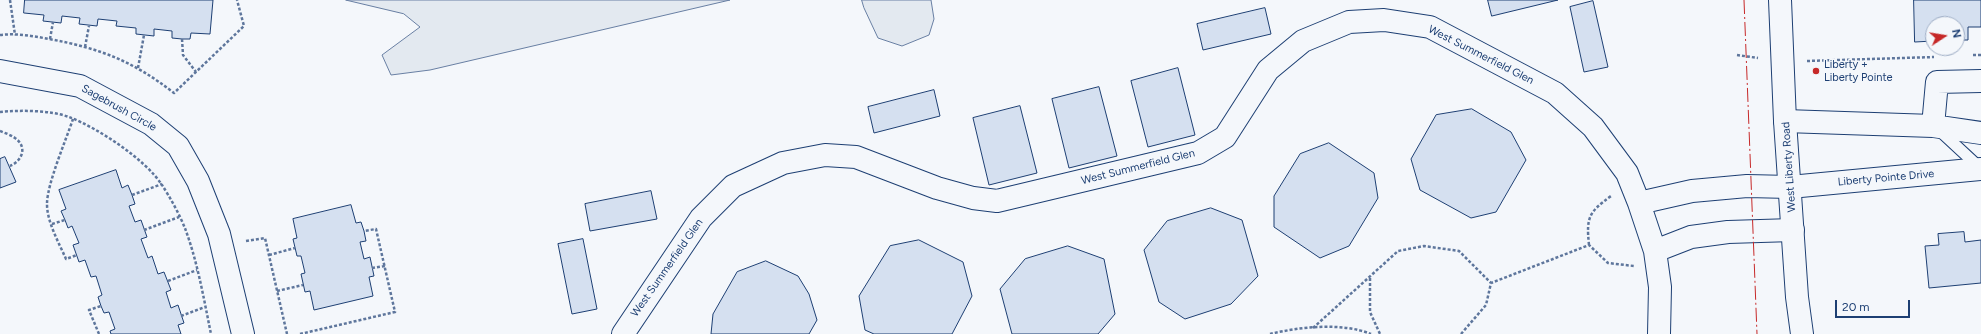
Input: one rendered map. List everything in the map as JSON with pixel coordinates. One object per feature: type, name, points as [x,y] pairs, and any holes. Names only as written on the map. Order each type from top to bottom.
[{"type":"street","name":"West Liberty Road","points":[[1780,0],[1785,121],[1797,297],[1802,334]]},
{"type":"street","name":"West Summerfield Glen","points":[[623,334],[701,218],[733,186],[783,163],[825,155],[856,157],[937,188],[973,198],[997,201],[1198,153],[1224,137],[1268,70],[1303,41],[1349,22],[1384,20],[1430,27],[1555,93],[1593,127],[1627,173],[1639,203],[1654,251],[1660,287],[1659,334]]},
{"type":"street","name":"Sagebrush Circle","points":[[1,65],[80,86],[151,124],[178,146],[198,181],[219,234],[243,334]]},
{"type":"street","points":[[1934,126],[1937,82],[1981,81]]},
{"type":"street","points":[[1785,121],[1934,126],[1981,133]]},
{"type":"street","name":"Liberty Pointe Drive","points":[[1790,187],[1980,169]]},
{"type":"street","points":[[1639,203],[1692,191],[1747,186],[1790,187]]},
{"type":"street","points":[[1654,251],[1691,237],[1728,232],[1793,230]]},
{"type":"lane","points":[[1934,126],[1980,169]]},
{"type":"path","points":[[10,0],[15,35]]},
{"type":"path","points":[[0,35],[50,39],[103,51],[138,68],[174,93],[244,26],[237,0]]},
{"type":"path","points":[[50,39],[52,22]]},
{"type":"path","points":[[85,46],[89,26]]},
{"type":"path","points":[[138,68],[144,35]]},
{"type":"path","points":[[182,39],[183,55],[196,72]]},
{"type":"path","points":[[1737,55],[1749,57]]},
{"type":"path","points":[[1966,55],[1981,55]]},
{"type":"path","points":[[1808,61],[1935,57]]},
{"type":"path","points":[[0,112],[34,111],[69,117],[102,134],[130,152],[162,184],[185,229],[197,270],[211,334]]},
{"type":"path","points":[[73,119],[50,187],[47,204],[52,224],[66,259],[77,255]]},
{"type":"path","points":[[0,131],[15,137],[21,144],[23,152],[20,159],[10,166]]},
{"type":"path","points":[[132,194],[162,184]]},
{"type":"path","points":[[1613,194],[1593,209],[1587,228],[1590,245],[1608,263],[1635,266]]},
{"type":"path","points":[[144,230],[179,217]]},
{"type":"path","points":[[52,224],[65,220]]},
{"type":"path","points":[[300,334],[395,312],[376,229],[364,231]]},
{"type":"path","points":[[242,242],[265,238],[287,334]]},
{"type":"path","points":[[1491,283],[1590,245]]},
{"type":"path","points":[[1313,328],[1343,299],[1370,278],[1398,251],[1424,246],[1459,251],[1491,283]]},
{"type":"path","points":[[269,255],[295,248]]},
{"type":"path","points":[[372,268],[385,266]]},
{"type":"path","points":[[168,281],[197,270]]},
{"type":"path","points":[[1370,278],[1370,312],[1380,334]]},
{"type":"path","points":[[1461,334],[1486,305],[1491,283]]},
{"type":"path","points":[[277,291],[303,285]]},
{"type":"path","points":[[99,334],[89,310],[101,306]]},
{"type":"path","points":[[181,316],[205,307]]},
{"type":"path","points":[[1270,334],[1291,329],[1332,327],[1365,331],[1371,334]]},
{"type":"shaded area","points":[[346,0],[730,0],[430,70],[391,75],[382,55],[420,27],[404,14]]},
{"type":"shaded area","points":[[862,0],[931,0],[934,19],[929,35],[902,46],[878,38],[864,8]]},
{"type":"building","points":[[25,0],[213,0],[210,34],[191,33],[190,39],[182,39],[172,38],[172,31],[154,29],[154,36],[136,34],[136,28],[116,26],[117,21],[98,19],[97,26],[79,24],[80,18],[62,16],[61,23],[43,21],[44,15],[24,13]]},
{"type":"building","points":[[1488,0],[1558,0],[1492,16]]},
{"type":"building","points":[[1914,0],[1981,0],[1981,27],[1968,27],[1968,40],[1965,40],[1965,16],[1925,16],[1925,41],[1915,42]]},
{"type":"building","points":[[1593,1],[1608,67],[1584,72],[1570,7]]},
{"type":"building","points":[[1265,8],[1271,34],[1203,50],[1197,24]]},
{"type":"building","points":[[1178,68],[1195,135],[1148,147],[1131,81]]},
{"type":"building","points":[[1099,87],[1117,156],[1069,168],[1052,99]]},
{"type":"building","points":[[934,90],[940,116],[874,133],[868,107]]},
{"type":"building","points":[[1020,106],[1037,173],[989,185],[973,118]]},
{"type":"building","points":[[1472,109],[1511,132],[1526,160],[1496,212],[1471,218],[1420,190],[1411,159],[1436,115]]},
{"type":"building","points":[[1329,143],[1374,173],[1378,198],[1349,246],[1320,258],[1274,227],[1274,196],[1300,154]]},
{"type":"building","points":[[5,157],[16,182],[0,188],[0,159]]},
{"type":"building","points":[[116,170],[122,188],[128,185],[132,195],[135,204],[129,206],[135,222],[141,220],[147,237],[141,239],[148,258],[152,256],[158,274],[164,272],[171,290],[166,292],[171,308],[178,305],[184,323],[178,325],[181,334],[111,334],[110,331],[115,329],[109,312],[104,313],[101,306],[98,297],[102,295],[96,276],[91,277],[85,260],[79,262],[73,245],[79,243],[72,226],[68,228],[61,211],[66,209],[59,190]]},
{"type":"building","points":[[651,191],[657,219],[590,231],[585,204]]},
{"type":"building","points":[[351,205],[356,223],[361,222],[364,231],[366,241],[360,242],[364,259],[370,257],[374,276],[369,277],[373,296],[314,310],[310,291],[305,292],[301,274],[305,273],[301,256],[297,256],[293,239],[297,238],[293,219]]},
{"type":"building","points":[[1211,208],[1242,220],[1258,276],[1231,304],[1185,319],[1159,302],[1144,250],[1167,221]]},
{"type":"building","points":[[1964,232],[1965,242],[1981,240],[1981,283],[1929,288],[1925,246],[1939,245],[1938,234]]},
{"type":"building","points":[[583,239],[597,309],[572,314],[558,244]]},
{"type":"building","points":[[919,240],[963,262],[972,296],[952,334],[874,334],[865,330],[859,296],[890,246]]},
{"type":"building","points":[[1068,246],[1104,259],[1115,314],[1098,334],[1012,334],[1000,289],[1025,259]]},
{"type":"building","points":[[766,261],[798,276],[809,294],[817,320],[809,334],[711,334],[713,314],[737,272]]},
{"type":"power","points":[[1744,0],[1757,334]]},
{"type":"place","name":"Liberty + Liberty Pointe","points":[[1816,71]]}]
